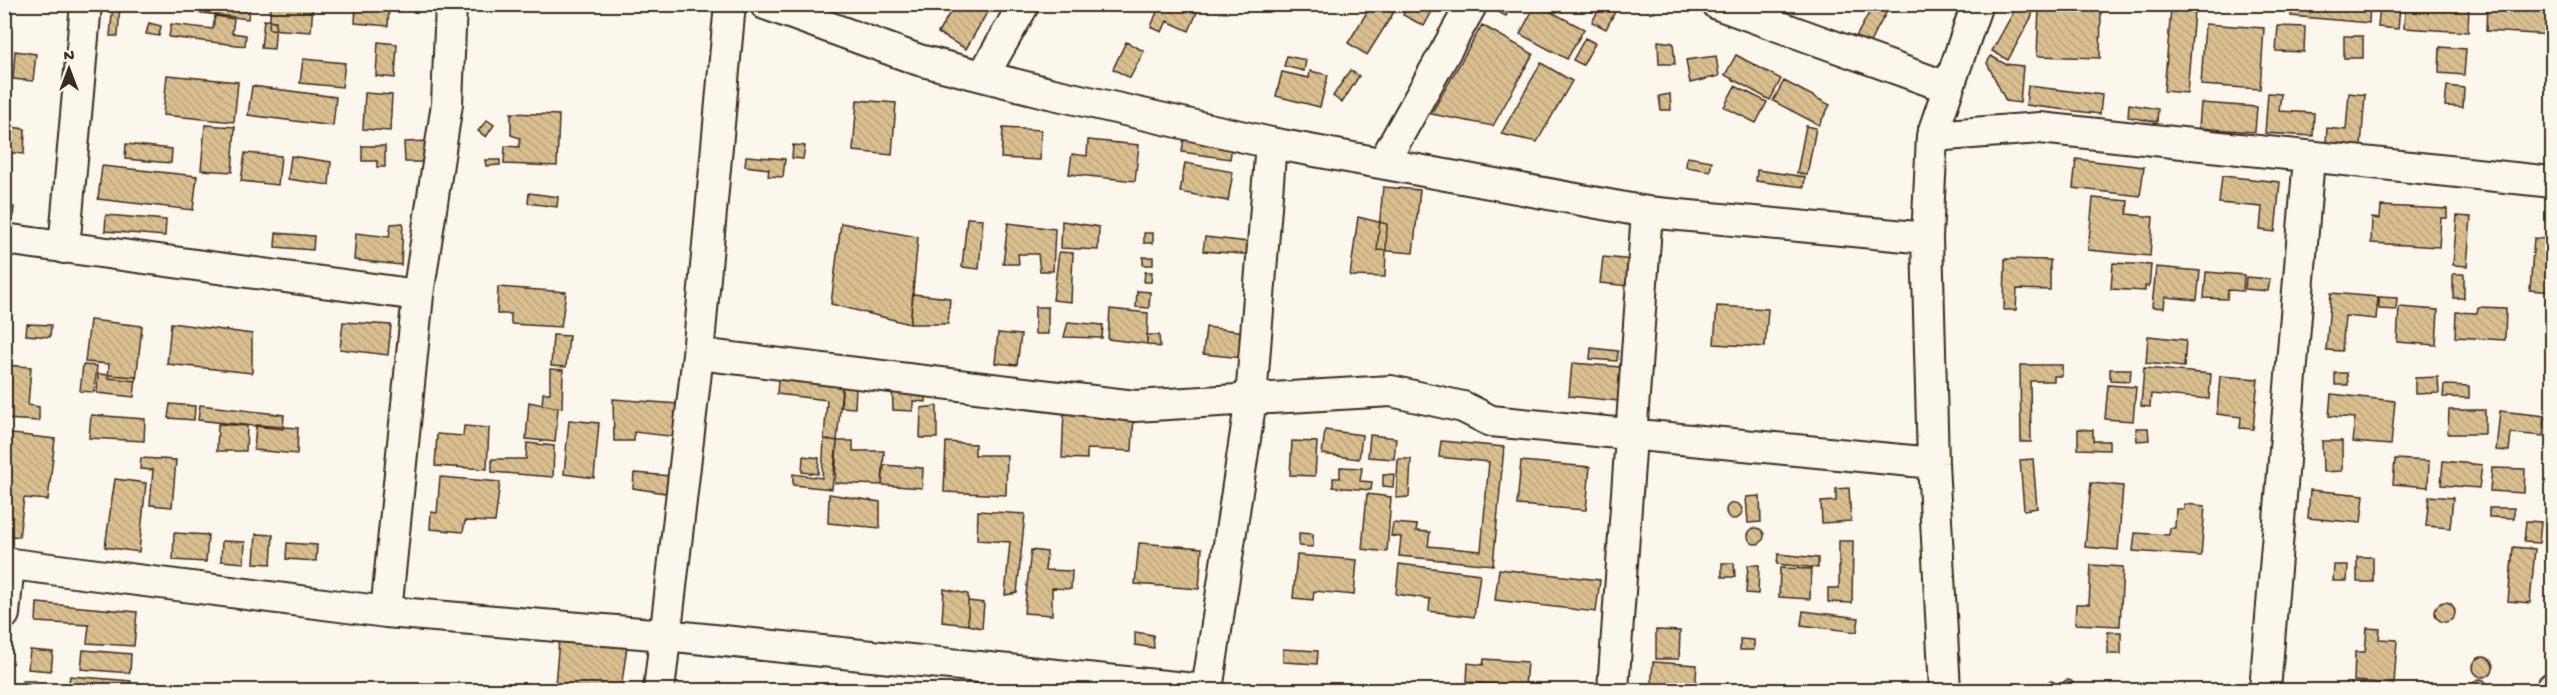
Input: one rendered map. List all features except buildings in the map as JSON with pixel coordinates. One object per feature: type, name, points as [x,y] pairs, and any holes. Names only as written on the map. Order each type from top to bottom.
[{"type":"street","points":[[64,248],[86,4]]},
{"type":"street","points":[[386,612],[418,295],[447,104],[451,4]]},
{"type":"street","points":[[659,690],[698,354],[730,4]]},
{"type":"street","points":[[765,4],[919,60],[1271,143],[1647,212],[1927,238]]},
{"type":"street","points":[[983,76],[1024,4]]},
{"type":"street","points":[[1383,163],[1472,4]]},
{"type":"street","points":[[1717,4],[1947,87]]},
{"type":"street","points":[[1945,690],[1934,463],[1927,238],[1932,136],[1977,4]]},
{"type":"street","points":[[1932,136],[2040,128],[2553,182]]},
{"type":"street","points":[[4,614],[7,563],[386,612],[665,636],[1206,690],[1251,399],[1271,143]]},
{"type":"street","points":[[2265,690],[2309,158]]},
{"type":"street","points":[[1613,690],[1647,212]]},
{"type":"street","points":[[4,239],[418,295]]},
{"type":"street","points":[[698,354],[1135,406],[1390,391],[1463,407],[1491,422],[1934,463]]}]
